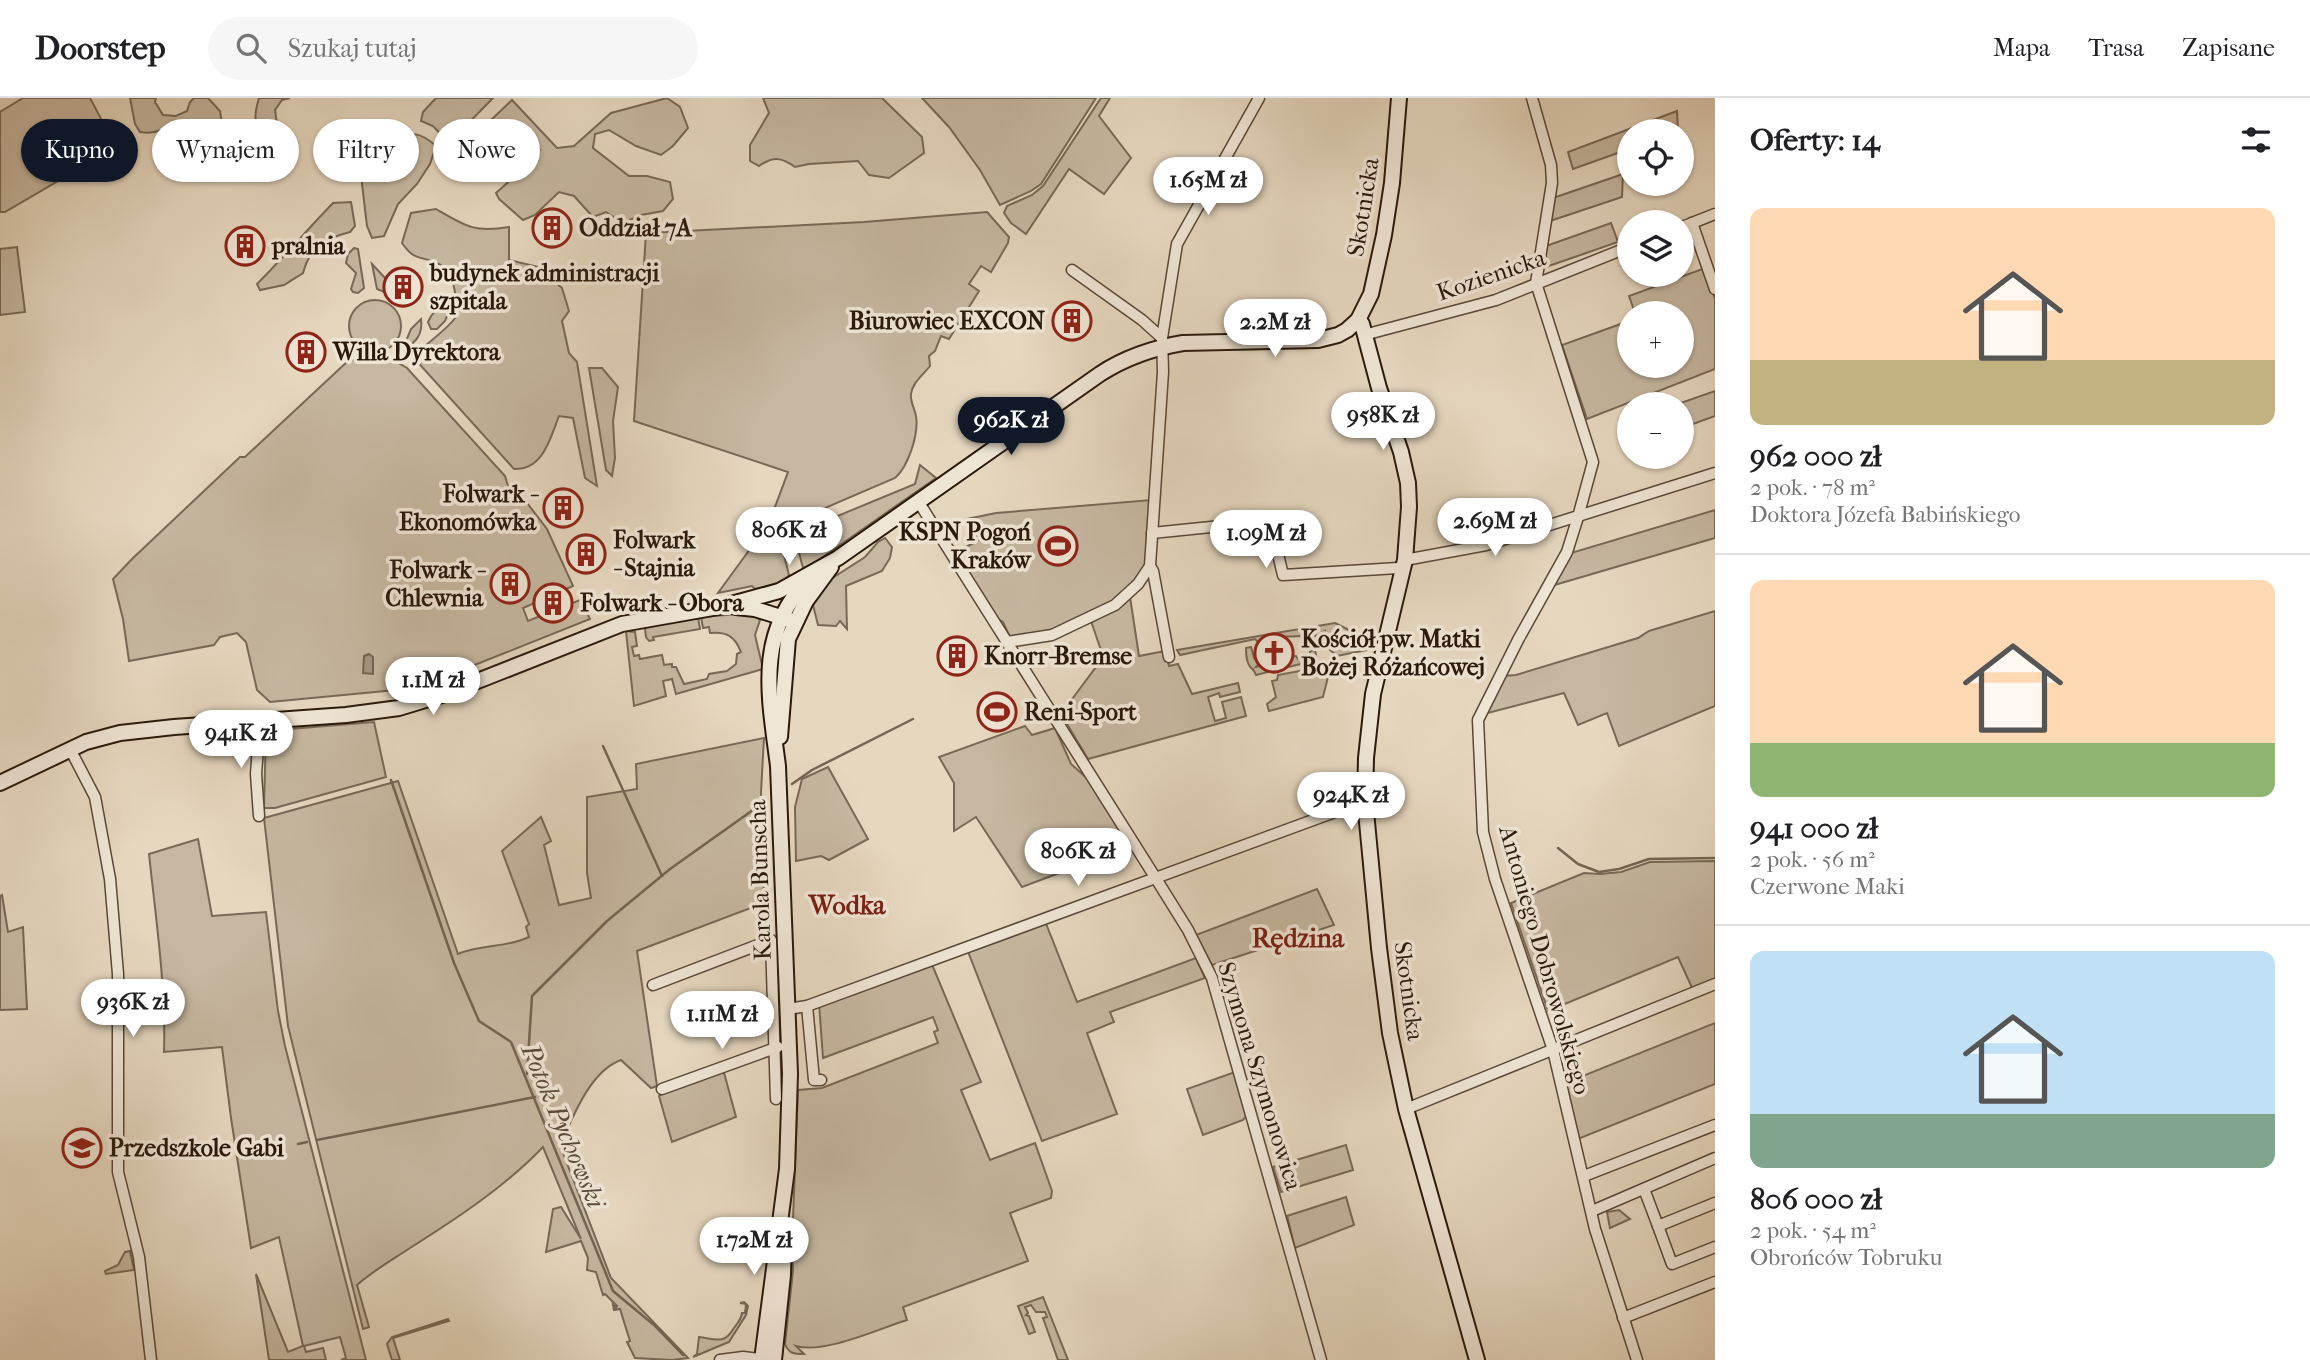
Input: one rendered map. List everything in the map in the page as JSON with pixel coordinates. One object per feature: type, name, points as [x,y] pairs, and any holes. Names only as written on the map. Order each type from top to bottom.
[{"type":"street","points":[[1169,657],[1150,566],[1158,457],[1162,342],[1178,242],[1259,98]]},
{"type":"street","name":"Skotnicka","points":[[1399,98],[1392,183],[1384,235],[1371,293],[1358,329],[1401,452],[1408,483],[1409,507],[1404,566],[1369,717],[1365,801],[1386,1003],[1406,1109],[1477,1360]]},
{"type":"street","name":"Antoniego Dobrowolskiego","points":[[1532,98],[1551,165],[1552,183],[1536,283],[1593,462],[1567,552],[1518,640],[1478,720],[1485,841],[1495,879],[1553,1050],[1599,1241],[1637,1360]]},
{"type":"street","points":[[1694,222],[1715,214]]},
{"type":"street","points":[[1694,241],[1715,289]]},
{"type":"street","name":"Kozienicka","points":[[1358,329],[1496,300],[1617,252]]},
{"type":"street","points":[[1072,270],[1142,320],[1162,342]]},
{"type":"street","points":[[0,783],[70,749],[101,738],[131,732],[356,715],[399,708],[442,695],[622,624],[756,599],[779,591],[838,558],[1100,374],[1162,342],[1348,339],[1358,329]]},
{"type":"street","points":[[1152,533],[1270,521],[1283,575],[1398,568],[1486,545],[1715,473]]},
{"type":"street","name":"Szymona Szymonowica","points":[[918,501],[1188,930],[1212,978],[1321,1360]]},
{"type":"street","points":[[787,617],[838,558]]},
{"type":"street","points":[[1007,642],[1052,635],[1115,605],[1138,584],[1150,566]]},
{"type":"street","name":"Karola Bunscha","points":[[766,1359],[783,1275],[783,1201],[787,1169],[782,1047],[788,1009],[778,766],[787,617],[802,585],[814,572]]},
{"type":"street","points":[[756,599],[770,601],[787,617]]},
{"type":"street","points":[[724,606],[755,609],[787,617]]},
{"type":"street","points":[[260,721],[256,774],[260,816]]},
{"type":"street","points":[[70,749],[95,797],[110,879],[118,974],[118,1172],[139,1257],[151,1360]]},
{"type":"street","points":[[788,1009],[807,1006],[1365,801]]},
{"type":"street","points":[[653,985],[771,940],[782,1047],[776,1099]]},
{"type":"street","points":[[1406,1109],[1715,984]]},
{"type":"street","points":[[807,1006],[814,1080],[821,1080]]},
{"type":"street","points":[[662,1089],[782,1047]]},
{"type":"street","points":[[1584,1176],[1715,1125]]},
{"type":"street","points":[[1592,1211],[1715,1158]]},
{"type":"street","points":[[1644,1189],[1672,1264],[1715,1247]]},
{"type":"street","points":[[1658,1226],[1715,1203]]},
{"type":"street","points":[[1623,1318],[1715,1282]]},
{"type":"street","points":[[720,1360],[766,1359]]},
{"type":"shaded area","points":[[23,98],[90,98],[101,119],[21,119],[21,182],[56,182],[5,212],[0,212],[0,112]]},
{"type":"shaded area","points":[[130,98],[156,98],[155,102],[163,115],[176,116],[187,111],[194,98],[208,98],[220,111],[221,119],[152,119],[152,132],[148,133],[140,132],[138,119],[134,119]]},
{"type":"shaded area","points":[[259,98],[290,98],[282,100],[275,110],[276,119],[256,119]]},
{"type":"shaded area","points":[[436,98],[493,98],[472,119],[433,119],[433,126],[421,121],[423,112]]},
{"type":"shaded area","points":[[667,98],[680,107],[688,128],[673,146],[661,155],[636,146],[609,130],[595,134],[593,148],[629,176],[647,176],[670,182],[673,199],[663,211],[641,215],[623,223],[606,212],[593,217],[574,196],[559,192],[535,215],[523,220],[499,199],[496,193],[508,182],[540,182],[540,130],[557,148],[574,146],[611,113]]},
{"type":"shaded area","points":[[763,98],[882,98],[922,137],[924,153],[889,178],[869,175],[858,161],[795,167],[777,159],[759,166],[750,161],[750,145],[769,113]]},
{"type":"shaded area","points":[[922,98],[1096,98],[1041,184],[1000,205],[980,170],[949,127]]},
{"type":"shaded area","points":[[1101,98],[1110,98],[1099,116],[1131,158],[1104,194],[1069,169],[1026,234],[1011,223],[1004,213],[1007,206],[1032,195],[1043,186]]},
{"type":"shaded area","points":[[512,100],[530,119],[492,119]]},
{"type":"shaded area","points":[[1677,111],[1677,119],[1656,119]]},
{"type":"shaded area","points":[[1617,134],[1617,153],[1573,169],[1568,152]]},
{"type":"shaded area","points":[[419,135],[433,144],[430,164],[419,181]]},
{"type":"shaded area","points":[[1617,176],[1617,196],[1622,196],[1550,221],[1553,198]]},
{"type":"shaded area","points":[[362,182],[418,182],[398,204],[384,236],[372,238],[367,226]]},
{"type":"shaded area","points":[[351,202],[355,226],[350,232],[333,237],[320,245],[310,256],[303,273],[284,285],[260,290],[257,284],[333,203]]},
{"type":"shaded area","points":[[436,209],[470,227],[509,227],[509,260],[538,267],[562,288],[569,311],[562,321],[569,353],[577,362],[597,486],[585,478],[573,418],[559,416],[539,459],[524,468],[514,469],[413,357],[457,316],[453,285],[447,271],[435,262],[413,254],[402,243],[411,213]]},
{"type":"shaded area","points":[[987,212],[1009,237],[1008,243],[991,272],[981,266],[969,284],[979,291],[949,339],[941,336],[935,351],[929,356],[930,366],[913,386],[911,397],[916,416],[916,432],[900,473],[895,478],[783,526],[779,535],[789,575],[782,581],[755,589],[752,586],[718,593],[769,523],[788,472],[634,421],[646,233],[864,222]]},
{"type":"shaded area","points":[[1611,223],[1617,239],[1617,242],[1543,268],[1546,246]]},
{"type":"shaded area","points":[[17,247],[25,312],[0,315],[0,249]]},
{"type":"shaded area","points":[[354,248],[358,249],[364,288],[358,293],[351,289],[356,273],[346,263],[348,254]]},
{"type":"shaded area","points":[[372,264],[401,295],[399,298],[377,289]]},
{"type":"shaded area","points":[[1705,268],[1715,299],[1715,369],[1694,377],[1694,301],[1631,301],[1629,296],[1653,287],[1694,287],[1694,272]]},
{"type":"shaded area","points":[[375,300],[394,307],[401,326],[394,345],[375,352],[356,345],[349,326],[356,307]]},
{"type":"shaded area","points":[[445,306],[449,312],[445,321],[437,329],[431,329],[428,322],[431,317]]},
{"type":"shaded area","points":[[421,319],[418,337],[403,348],[411,329]]},
{"type":"shaded area","points":[[1617,325],[1617,378],[1692,378],[1656,392],[1617,392],[1617,407],[1587,419],[1562,345]]},
{"type":"shaded area","points":[[349,360],[395,361],[407,368],[505,476],[508,486],[524,499],[547,529],[573,586],[523,608],[528,621],[580,600],[590,619],[417,688],[270,702],[257,690],[246,642],[237,633],[220,637],[214,645],[129,661],[123,619],[113,579],[240,457],[245,457]]},
{"type":"shaded area","points":[[589,368],[602,368],[618,387],[613,421],[615,458],[612,476],[606,470]]},
{"type":"shaded area","points":[[1715,391],[1715,416],[1694,424],[1694,398]]},
{"type":"shaded area","points":[[920,465],[936,478],[810,566],[803,568],[794,534],[915,484]]},
{"type":"shaded area","name":"KSPN Pogoń Kraków","points":[[1151,500],[1145,568],[1113,603],[1053,631],[1010,637],[1003,622],[984,601],[957,552],[979,540],[967,519],[996,513]]},
{"type":"shaded area","points":[[1715,510],[1715,538],[1551,586],[1571,553]]},
{"type":"shaded area","points":[[885,538],[892,547],[890,558],[882,571],[846,586],[847,629],[840,621],[836,626],[818,625],[813,605],[831,579],[865,557]]},
{"type":"shaded area","points":[[1130,597],[1139,656],[1165,651],[1169,666],[1178,664],[1192,694],[1238,683],[1240,692],[1220,697],[1219,693],[1208,697],[1215,721],[1226,718],[1222,702],[1241,697],[1246,716],[1088,759],[1061,714],[1099,663],[1105,662],[1091,621]]},
{"type":"shaded area","points":[[1715,611],[1715,706],[1619,746],[1607,713],[1578,725],[1564,693],[1484,714],[1503,676],[1516,675],[1638,638],[1649,631]]},
{"type":"shaded area","points":[[739,614],[755,616],[760,620],[755,635],[763,669],[676,694],[672,679],[663,681],[666,696],[634,706],[626,631],[635,632],[637,646],[632,647],[634,656],[639,655],[640,659],[662,655],[664,665],[672,664],[672,667],[676,667],[684,684],[707,679],[709,674],[727,671],[736,664],[737,654],[741,652],[736,642],[726,634],[710,633],[709,627],[703,628],[701,617]]},
{"type":"shaded area","points":[[698,617],[700,629],[653,637],[654,640],[649,641],[646,637],[647,626]]},
{"type":"shaded area","points":[[1335,623],[1380,639],[1376,648],[1337,656],[1321,635],[1325,631],[1308,640],[1307,636],[1273,637],[1272,643],[1265,640],[1261,645],[1255,639],[1180,655],[1177,650]]},
{"type":"shaded area","points":[[1251,647],[1258,665],[1256,667],[1265,663],[1273,665],[1276,658],[1310,657],[1310,651],[1315,650],[1317,660],[1256,675],[1247,659],[1246,648]]},
{"type":"shaded area","points":[[369,654],[373,657],[373,674],[363,673],[364,656]]},
{"type":"shaded area","points":[[1331,665],[1323,697],[1269,711],[1267,704],[1276,697],[1272,681],[1277,680],[1278,675]]},
{"type":"shaded area","points":[[374,722],[386,777],[275,808],[264,808],[266,731]]},
{"type":"shaded area","points":[[1025,726],[1032,735],[1055,728],[1071,764],[1090,781],[1131,846],[1022,887],[976,817],[954,831],[954,783],[939,757]]},
{"type":"shaded area","points":[[764,738],[761,792],[764,903],[637,951],[657,1086],[651,1088],[621,1060],[610,1066],[600,1074],[584,1096],[560,1145],[611,1278],[688,1358],[635,1358],[627,1342],[630,1341],[620,1309],[614,1310],[613,1305],[616,1308],[617,1306],[603,1295],[596,1272],[587,1270],[588,1258],[581,1241],[546,1252],[553,1209],[561,1207],[581,1239],[543,1147],[480,1201],[357,1285],[369,1327],[363,1329],[288,1026],[264,818],[398,781],[458,954],[529,937],[526,927],[529,924],[502,851],[541,817],[551,841],[544,845],[559,905],[591,898],[587,873],[587,797],[637,789],[636,764]]},
{"type":"shaded area","points":[[828,767],[868,839],[829,860],[821,856],[796,861],[795,807],[802,779]]},
{"type":"shaded area","points":[[198,839],[212,916],[266,912],[285,1046],[366,1360],[341,1360],[346,1358],[340,1337],[304,1346],[306,1352],[323,1348],[326,1360],[269,1360],[256,1274],[288,1352],[303,1346],[279,1237],[251,1248],[222,1047],[164,1052],[162,978],[149,854]]},
{"type":"shaded area","points":[[1715,861],[1715,981],[1693,990],[1678,957],[1548,1011],[1511,903],[1584,873],[1621,872],[1650,862]]},
{"type":"shaded area","points":[[1317,889],[1334,925],[1212,965],[1196,935]]},
{"type":"shaded area","points":[[2,895],[8,932],[23,927],[27,1009],[0,1010]]},
{"type":"shaded area","points":[[1045,921],[1077,1002],[1196,958],[1205,978],[1110,1012],[1114,1022],[1087,1033],[1117,1114],[1042,1141],[967,949]]},
{"type":"shaded area","points":[[931,962],[981,1082],[961,1090],[990,1160],[1035,1143],[1052,1191],[1051,1198],[1010,1213],[1028,1261],[903,1307],[907,1320],[836,1344],[808,1348],[796,1346],[804,1354],[792,1353],[785,1344],[793,1271],[798,1090],[822,1088],[938,1043],[934,1032],[938,1030],[933,1017],[823,1058],[819,1003]]},
{"type":"shaded area","points":[[1715,1023],[1715,1084],[1578,1139],[1565,1083]]},
{"type":"shaded area","points":[[723,1069],[736,1117],[672,1142],[659,1096],[669,1089]]},
{"type":"shaded area","points":[[1235,1072],[1247,1115],[1243,1120],[1203,1135],[1187,1089]]},
{"type":"shaded area","points":[[1346,1145],[1353,1170],[1281,1192],[1273,1167]]},
{"type":"shaded area","points":[[1346,1197],[1354,1225],[1295,1248],[1287,1216]]},
{"type":"shaded area","points":[[1619,1210],[1630,1219],[1610,1228],[1607,1212]]},
{"type":"shaded area","points":[[130,1251],[134,1270],[106,1274],[105,1271],[118,1265],[125,1252]]},
{"type":"shaded area","points":[[1043,1297],[1068,1360],[1058,1360],[1043,1318],[1047,1317],[1045,1312],[1036,1312],[1031,1305],[1025,1307],[1028,1313],[1026,1315],[1029,1316],[1035,1332],[1029,1334],[1018,1306]]},
{"type":"shaded area","points":[[746,1304],[746,1315],[729,1342],[693,1357],[697,1354],[699,1337],[719,1340],[727,1337],[742,1313],[745,1313]]},
{"type":"shaded area","points":[[448,1319],[449,1321],[393,1338],[400,1360],[392,1360],[387,1344],[392,1337]]},
{"type":"waterway","points":[[792,784],[812,770],[913,719]]},
{"type":"waterway","points":[[603,746],[662,876]]},
{"type":"waterway","name":"Potok Pychowski","points":[[391,780],[454,963],[479,1021],[511,1042],[613,1291],[654,1325],[683,1355]]},
{"type":"waterway","points":[[527,1074],[532,996],[607,921],[670,869],[767,800]]},
{"type":"waterway","points":[[1558,848],[1578,864],[1599,872],[1619,869],[1649,859],[1715,858]]},
{"type":"waterway","points":[[317,1140],[535,1097]]},
{"type":"waterway","points":[[298,1144],[307,1142]]},
{"type":"place","name":"Oddział 7A","points":[[552,228]]},
{"type":"place","name":"pralnia","points":[[245,246]]},
{"type":"place","name":"budynek administracji szpitala","points":[[403,287]]},
{"type":"place","name":"Biurowiec EXCON","points":[[1072,321]]},
{"type":"place","name":"Willa Dyrektora","points":[[306,352]]},
{"type":"place","name":"Folwark - Ekonomówka","points":[[563,508]]},
{"type":"place","name":"KSPN Pogoń Kraków","points":[[1058,546]]},
{"type":"place","name":"Folwark - Stajnia","points":[[586,554]]},
{"type":"place","name":"Folwark - Chlewnia","points":[[510,584]]},
{"type":"place","name":"Folwark - Obora","points":[[553,603]]},
{"type":"place","name":"Kościół pw. Matki Bożej Różańcowej","points":[[1274,653]]},
{"type":"place","name":"Knorr-Bremse","points":[[957,656]]},
{"type":"place","name":"Reni-Sport","points":[[997,712]]},
{"type":"place","name":"Przedszkole Gabi","points":[[82,1148]]},
{"type":"district","name":"Wodka","points":[[847,905]]},
{"type":"district","name":"Rędzina","points":[[1298,938]]}]
